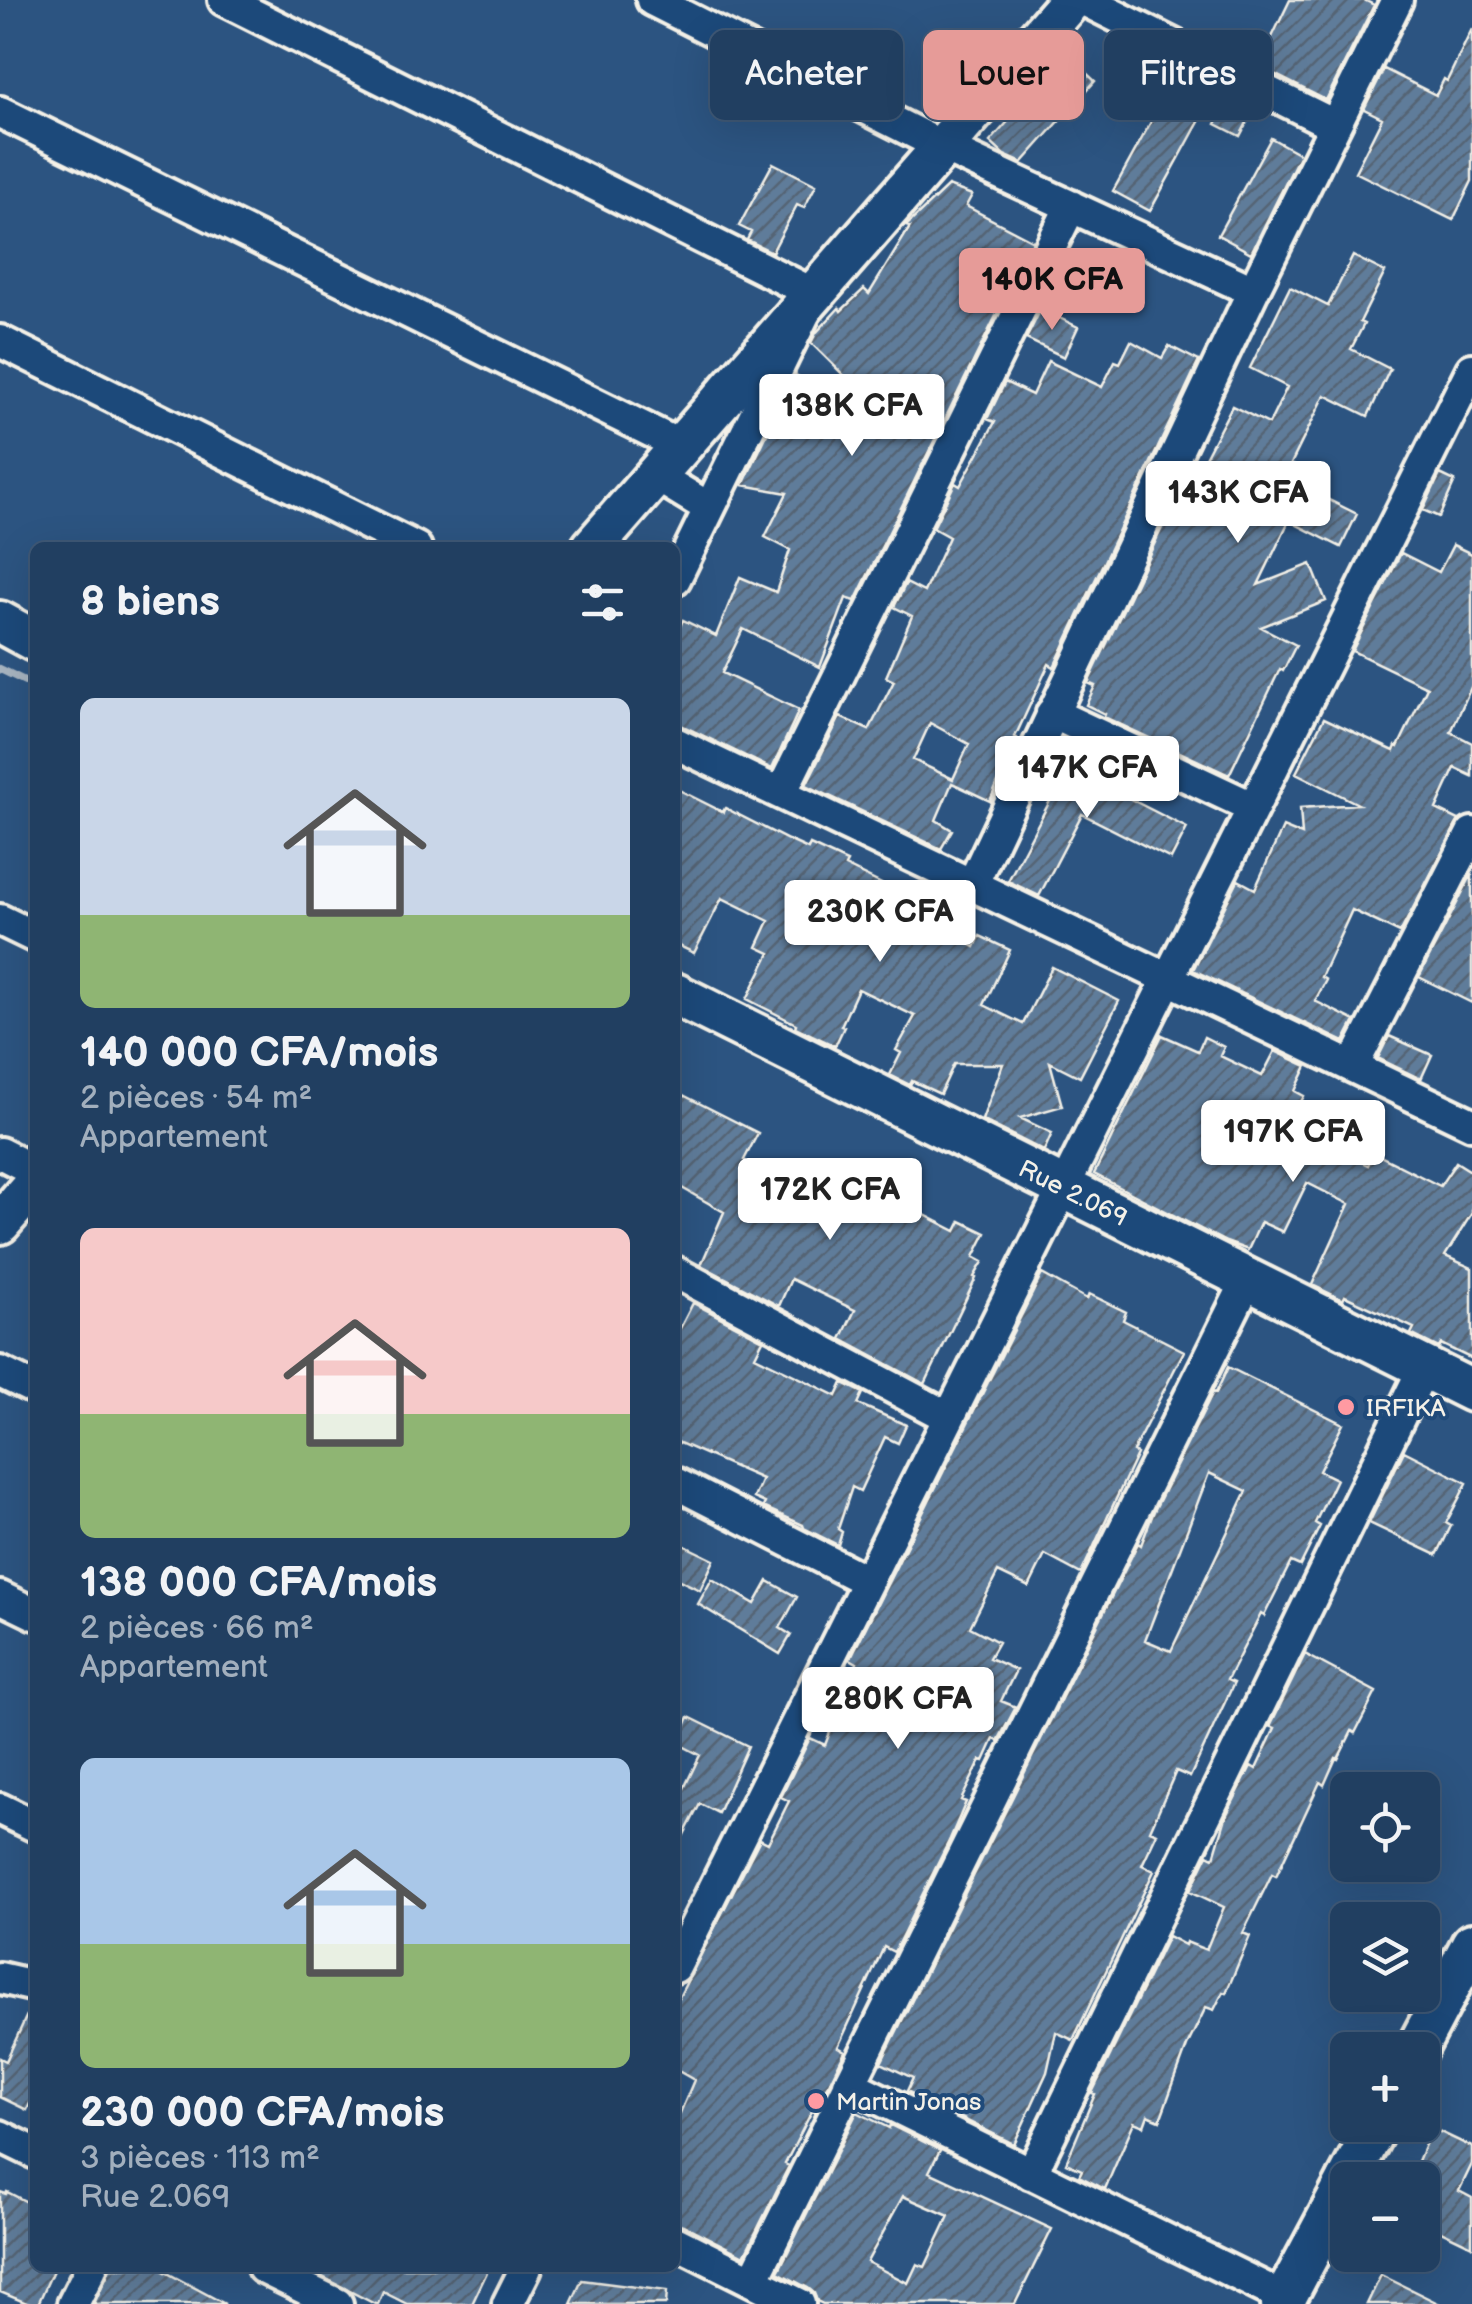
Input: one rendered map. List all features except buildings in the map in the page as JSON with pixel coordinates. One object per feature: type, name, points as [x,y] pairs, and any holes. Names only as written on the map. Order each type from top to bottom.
[{"type":"street","points":[[224,0],[814,294]]},
{"type":"street","points":[[652,0],[942,147],[1253,291]]},
{"type":"street","points":[[597,542],[1071,0]]},
{"type":"street","points":[[1084,0],[1334,125]]},
{"type":"street","points":[[972,884],[1253,291],[1398,0]]},
{"type":"street","points":[[0,112],[668,460],[710,508]]},
{"type":"street","points":[[781,793],[1071,206]]},
{"type":"street","points":[[680,569],[814,294]]},
{"type":"street","points":[[0,340],[404,542]]},
{"type":"street","points":[[680,1957],[1472,369]]},
{"type":"street","points":[[0,622],[30,638]]},
{"type":"street","points":[[1052,713],[1252,807]]},
{"type":"street","points":[[680,745],[1472,1124]]},
{"type":"street","points":[[1354,1066],[1472,833]]},
{"type":"street","points":[[0,920],[30,935]]},
{"type":"street","name":"Rue 2.069","points":[[680,996],[1472,1391]]},
{"type":"street","points":[[0,1153],[30,1168]]},
{"type":"street","points":[[0,1223],[30,1189]]},
{"type":"street","points":[[680,1275],[948,1418]]},
{"type":"street","points":[[753,2280],[1248,1280]]},
{"type":"street","points":[[1031,2174],[1424,1367]]},
{"type":"street","points":[[0,1372],[30,1387]]},
{"type":"street","points":[[680,1493],[867,1581]]},
{"type":"street","points":[[0,1597],[30,1612]]},
{"type":"street","points":[[0,1809],[30,1824]]},
{"type":"street","points":[[1426,2032],[1472,1944]]},
{"type":"street","points":[[850,2084],[1283,2301],[1330,2214]]},
{"type":"street","points":[[0,2136],[30,2151]]},
{"type":"street","points":[[680,2244],[799,2304]]},
{"type":"street","points":[[72,2304],[89,2272]]},
{"type":"street","points":[[270,2272],[305,2297],[337,2304]]},
{"type":"street","points":[[508,2304],[524,2272]]},
{"type":"waterway","points":[[0,669],[30,684]]},
{"type":"place","name":"IRFIKA","points":[[1346,1407]]},
{"type":"place","name":"Martin Jonas","points":[[816,2101]]}]
